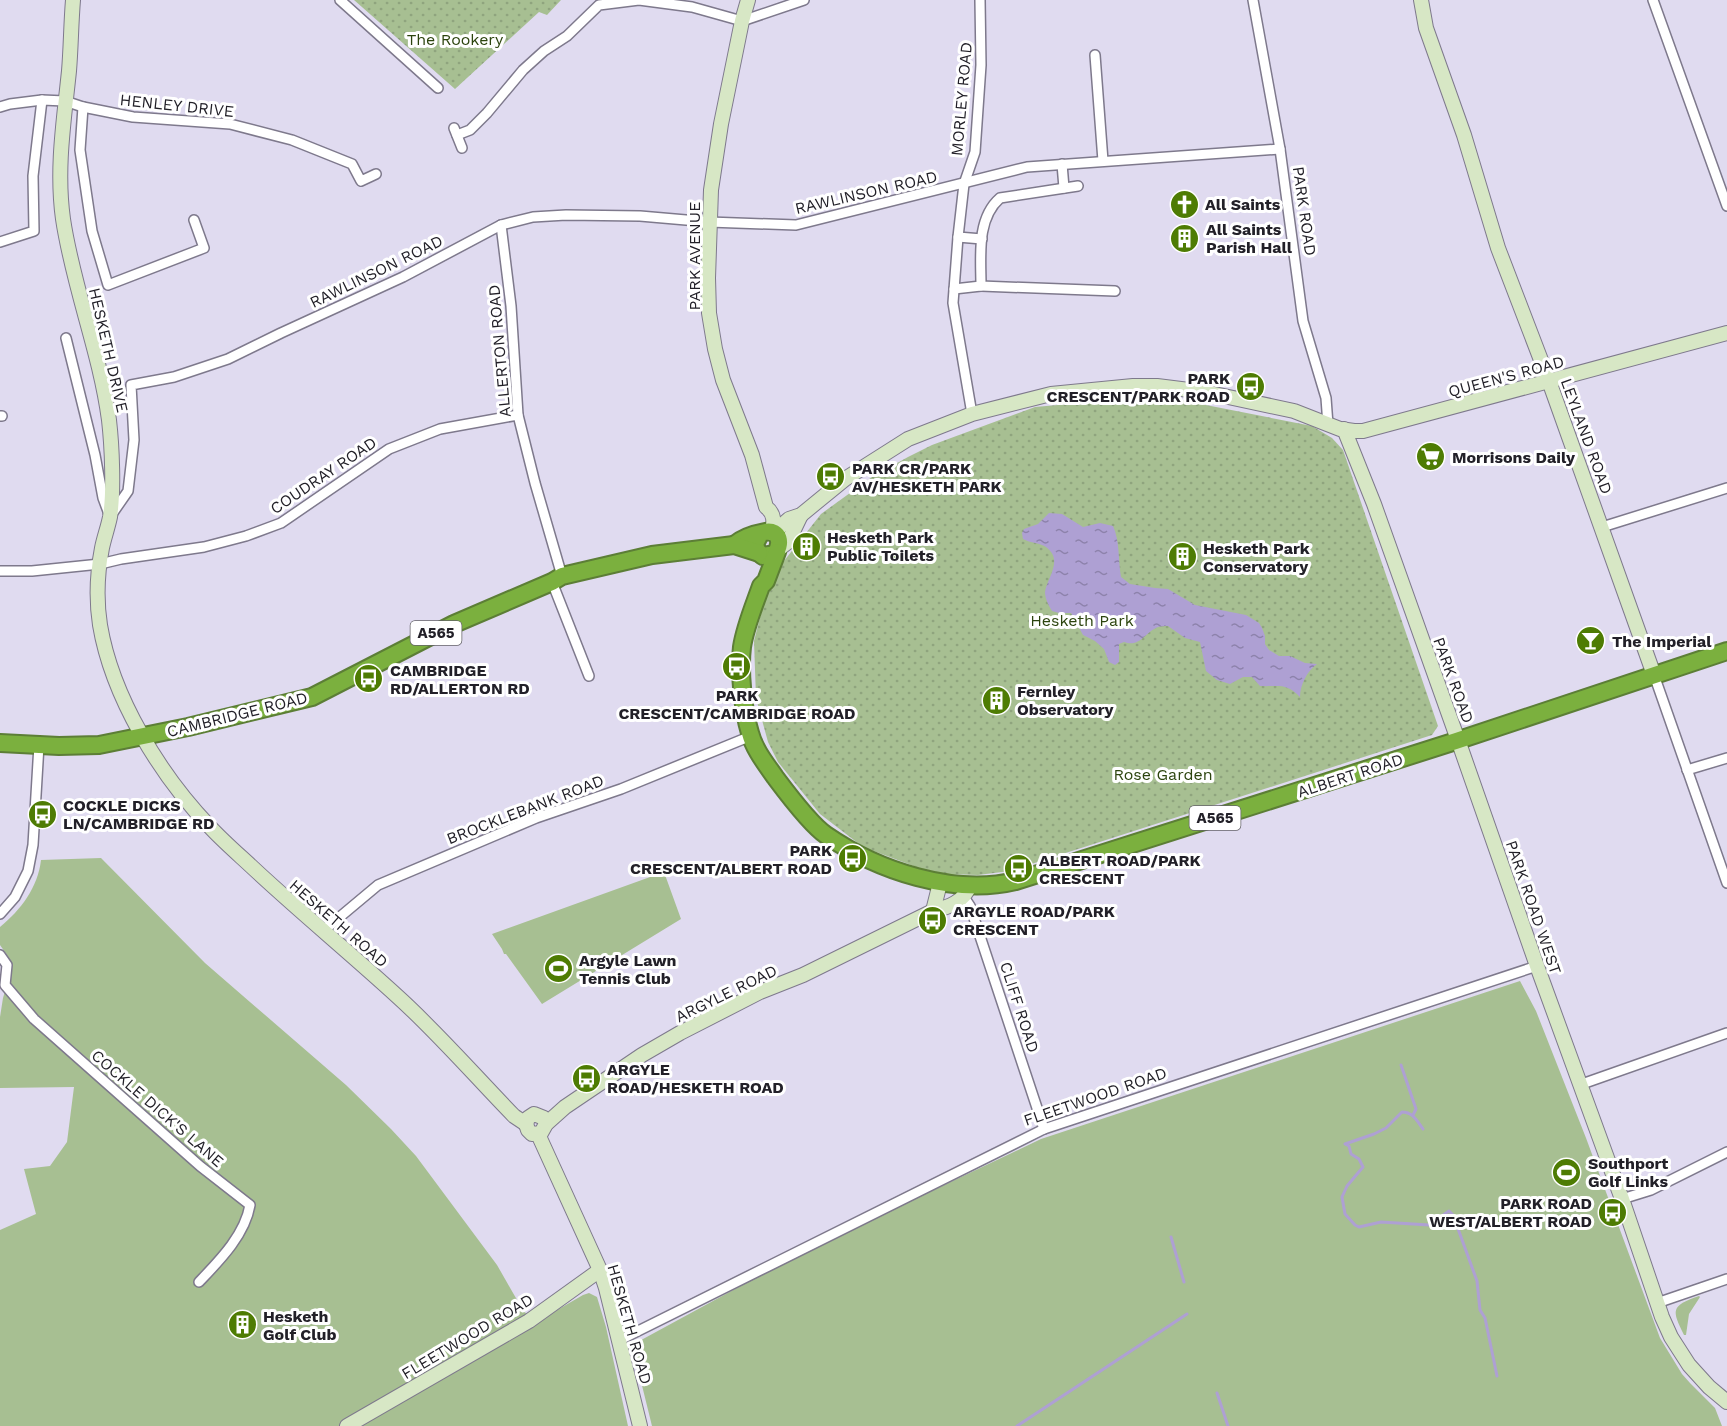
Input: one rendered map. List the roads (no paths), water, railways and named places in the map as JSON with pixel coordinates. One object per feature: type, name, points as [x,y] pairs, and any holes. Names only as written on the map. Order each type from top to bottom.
[{"type":"highway","name":"CAMBRIDGE ROAD","points":[[0,743],[99,745],[143,737],[312,697],[454,624],[557,579],[652,555],[767,543]]},
{"type":"highway","name":"A565","points":[[767,543],[766,581],[761,586],[742,648],[745,713],[751,736],[763,760],[800,809],[825,834],[865,857],[902,873],[967,891]]},
{"type":"highway","name":"ALBERT ROAD","points":[[967,891],[1016,881],[1458,740],[1727,651]]},
{"type":"street","name":"HESKETH DRIVE","points":[[74,0],[60,159],[60,192],[72,267],[101,373],[109,422],[110,517],[99,564],[97,603],[105,650],[128,710],[143,737]]},
{"type":"street","points":[[340,0],[438,88]]},
{"type":"street","points":[[462,148],[456,132],[470,130],[522,70],[544,51],[567,36],[599,5],[639,0],[692,7],[742,21],[804,0]]},
{"type":"street","name":"PARK AVENUE","points":[[748,0],[721,124],[711,190],[709,313],[723,380],[752,456],[766,507],[767,543]]},
{"type":"street","name":"MORLEY ROAD","points":[[972,414],[953,303],[964,184],[975,152],[981,65],[980,0]]},
{"type":"street","name":"PARK ROAD","points":[[1253,0],[1280,148],[1303,321],[1326,398],[1328,425]]},
{"type":"street","name":"LEYLAND ROAD","points":[[1421,0],[1426,28],[1464,135],[1498,248],[1602,527],[1727,883]]},
{"type":"street","points":[[1653,0],[1727,206]]},
{"type":"street","points":[[1095,55],[1103,161]]},
{"type":"street","name":"HENLEY DRIVE","points":[[0,107],[42,100],[65,101],[133,117],[230,124],[292,140],[352,164],[361,181],[376,174]]},
{"type":"street","points":[[0,242],[34,231],[33,176],[42,100]]},
{"type":"street","points":[[83,107],[80,150],[92,231],[108,285],[204,248],[194,220]]},
{"type":"street","name":"RAWLINSON ROAD","points":[[110,517],[128,491],[134,440],[131,385],[174,377],[228,359],[403,278],[501,225],[533,217],[640,216],[709,222],[796,225],[1028,167],[1280,148]]},
{"type":"street","points":[[1062,164],[1064,188]]},
{"type":"street","points":[[981,286],[982,239],[986,217],[992,206],[1000,198],[1078,186]]},
{"type":"street","name":"ALLERTON ROAD","points":[[501,225],[511,306],[518,415],[557,579],[589,676]]},
{"type":"street","points":[[958,237],[982,239]]},
{"type":"street","points":[[954,289],[981,286],[1115,291]]},
{"type":"street","name":"QUEEN'S ROAD","points":[[767,543],[789,519],[801,515],[844,479],[908,439],[972,414],[1051,394],[1133,386],[1157,386],[1205,392],[1294,411],[1328,425],[1354,431],[1374,429],[1727,333]]},
{"type":"street","points":[[66,338],[103,498],[110,517]]},
{"type":"street","name":"COUDRAY ROAD","points":[[0,572],[99,564],[204,547],[246,536],[281,523],[389,449],[440,429],[518,415]]},
{"type":"street","name":"PARK ROAD","points":[[1344,429],[1374,504],[1458,740]]},
{"type":"street","points":[[1602,527],[1727,488]]},
{"type":"street","name":"BROCKLEBANK ROAD","points":[[323,931],[378,885],[536,818],[621,789],[751,736]]},
{"type":"street","name":"HESKETH ROAD","points":[[143,737],[190,804],[211,828],[409,1006],[510,1111],[526,1124],[530,1132],[542,1129],[606,1288],[640,1426]]},
{"type":"street","name":"PARK ROAD WEST","points":[[1458,740],[1667,1328],[1679,1351],[1698,1375],[1723,1399]]},
{"type":"street","points":[[0,914],[15,897],[28,871],[33,845],[39,745]]},
{"type":"street","points":[[1687,771],[1727,758]]},
{"type":"street","points":[[933,911],[940,883]]},
{"type":"street","name":"ARGYLE ROAD","points":[[542,1129],[565,1107],[680,1033],[760,992],[803,975],[933,911],[947,908],[967,891]]},
{"type":"street","name":"CLIFF ROAD","points":[[967,891],[1044,1129]]},
{"type":"street","name":"COCKLE DICK'S LANE","points":[[0,955],[7,965],[5,984],[34,1019],[200,1166],[250,1205],[248,1216],[226,1254],[199,1282]]},
{"type":"street","name":"FLEETWOOD ROAD","points":[[620,1340],[1044,1129],[1538,966]]},
{"type":"street","points":[[1582,1084],[1727,1033]]},
{"type":"street","points":[[1622,1199],[1651,1190],[1727,1152]]},
{"type":"street","name":"FLEETWOOD ROAD","points":[[347,1426],[529,1321],[600,1270]]},
{"type":"street","points":[[1657,1303],[1727,1279]]},
{"type":"street","points":[[1723,1399],[1727,1416]]},
{"type":"water","points":[[1049,513],[1062,514],[1083,527],[1100,523],[1113,526],[1118,544],[1121,577],[1130,584],[1168,589],[1195,605],[1246,615],[1259,623],[1269,650],[1279,656],[1290,656],[1305,663],[1317,664],[1305,679],[1300,697],[1286,687],[1260,686],[1252,677],[1243,677],[1230,684],[1217,680],[1206,671],[1200,642],[1185,638],[1168,626],[1153,629],[1134,643],[1119,644],[1119,662],[1115,665],[1109,662],[1104,649],[1083,635],[1071,613],[1052,611],[1047,602],[1045,592],[1053,569],[1054,558],[1044,546],[1023,539],[1022,533],[1024,529],[1038,524]]},
{"type":"waterway","points":[[1401,1065],[1416,1109],[1413,1115]]},
{"type":"waterway","points":[[1423,1129],[1412,1115],[1402,1112],[1386,1128],[1345,1144],[1349,1146],[1351,1154],[1359,1159],[1363,1167],[1347,1186],[1342,1197],[1345,1214],[1359,1227],[1381,1222],[1429,1225],[1449,1211],[1453,1215],[1477,1281],[1480,1310],[1485,1318],[1497,1376]]},
{"type":"waterway","points":[[1171,1237],[1184,1282]]},
{"type":"waterway","points":[[1017,1426],[1187,1314]]},
{"type":"waterway","points":[[1217,1393],[1228,1426]]},
{"type":"place","name":"All Saints","points":[[1184,204]]},
{"type":"place","name":"All Saints Parish Hall","points":[[1185,238]]},
{"type":"place","name":"PARK CRESCENT/PARK ROAD","points":[[1251,387]]},
{"type":"place","name":"Morrisons Daily","points":[[1431,457]]},
{"type":"place","name":"PARK CR/PARK AV/HESKETH PARK","points":[[831,477]]},
{"type":"place","name":"Hesketh Park Public Toilets","points":[[806,546]]},
{"type":"place","name":"Hesketh Park Conservatory","points":[[1182,557]]},
{"type":"place","name":"The Imperial","points":[[1591,641]]},
{"type":"place","name":"PARK CRESCENT/CAMBRIDGE ROAD","points":[[737,667]]},
{"type":"place","name":"CAMBRIDGE RD/ALLERTON RD","points":[[369,679]]},
{"type":"place","name":"Fernley Observatory","points":[[996,700]]},
{"type":"place","name":"COCKLE DICKS LN/CAMBRIDGE RD","points":[[42,814]]},
{"type":"place","name":"PARK CRESCENT/ALBERT ROAD","points":[[853,859]]},
{"type":"place","name":"ALBERT ROAD/PARK CRESCENT","points":[[1018,869]]},
{"type":"place","name":"ARGYLE ROAD/PARK CRESCENT","points":[[932,920]]},
{"type":"place","name":"Argyle Lawn Tennis Club","points":[[558,969]]},
{"type":"place","name":"ARGYLE ROAD/HESKETH ROAD","points":[[586,1078]]},
{"type":"place","name":"Southport Golf Links","points":[[1567,1172]]},
{"type":"place","name":"PARK ROAD WEST/ALBERT ROAD","points":[[1613,1212]]},
{"type":"place","name":"Hesketh Golf Club","points":[[242,1325]]},
{"type":"park label","name":"The Rookery","points":[[455,39]]},
{"type":"park label","name":"Hesketh Park","points":[[1082,620]]},
{"type":"park label","name":"Rose Garden","points":[[1163,774]]}]
